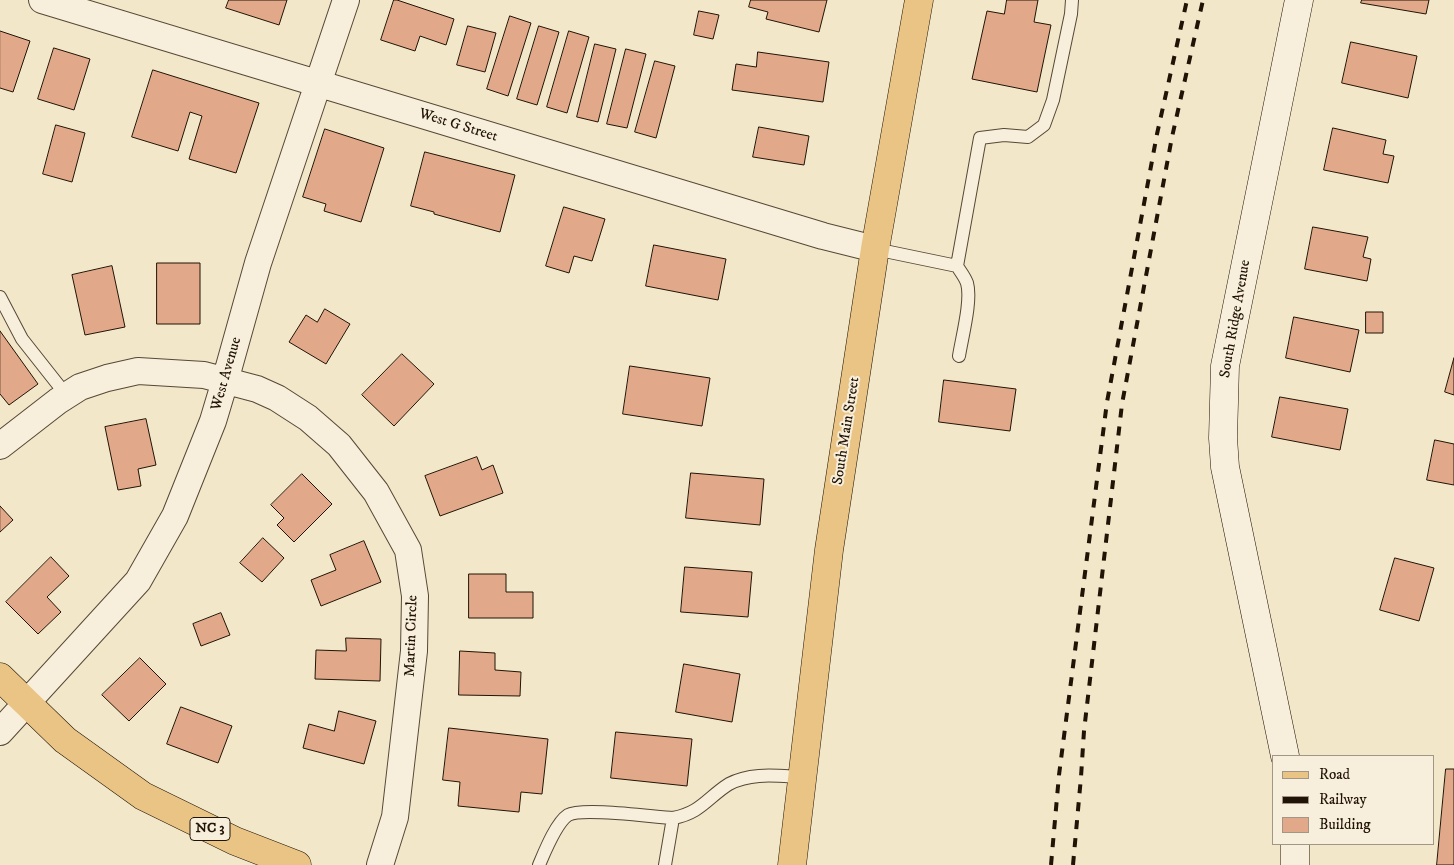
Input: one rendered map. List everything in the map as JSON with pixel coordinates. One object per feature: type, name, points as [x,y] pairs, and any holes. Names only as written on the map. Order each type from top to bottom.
[{"type":"main road","name":"South Main Street","points":[[792,865],[829,550],[875,249],[919,0]]},
{"type":"main road","name":"NC 3","points":[[0,677],[65,740],[143,796],[235,841],[297,865]]},
{"type":"street","name":"West G Street","points":[[42,0],[85,6],[318,83],[804,230],[875,249]]},
{"type":"street","name":"West Avenue","points":[[0,732],[138,581],[175,516],[213,421],[258,263],[346,0]]},
{"type":"street","name":"South Ridge Avenue","points":[[1285,755],[1225,467],[1223,438],[1225,366],[1299,0]]},
{"type":"street","name":"Martin Circle","points":[[0,446],[58,401],[80,387],[138,371],[204,375],[257,389],[277,398],[308,418],[338,445],[376,492],[408,550],[415,596],[414,651],[395,817],[380,865]]},
{"type":"street","points":[[1295,845],[1295,865]]},
{"type":"lane","points":[[959,356],[968,290],[966,281],[957,266],[980,138],[1004,135],[1028,138],[1044,125],[1053,100],[1071,14],[1072,0]]},
{"type":"lane","points":[[875,249],[957,266]]},
{"type":"lane","points":[[0,297],[22,338],[67,396]]},
{"type":"lane","points":[[539,865],[554,831],[568,815],[586,811],[673,818],[686,816],[730,784],[745,778],[758,775],[802,777]]},
{"type":"lane","points":[[665,865],[673,818]]},
{"type":"building","points":[[229,0],[287,0],[279,25],[226,8]]},
{"type":"building","points":[[394,0],[454,19],[446,45],[420,36],[415,51],[381,40]]},
{"type":"building","points":[[751,0],[827,0],[819,32],[766,19],[768,12],[749,7]]},
{"type":"building","points":[[1007,0],[1038,0],[1034,22],[1051,25],[1037,92],[972,79],[987,11],[1004,14]]},
{"type":"building","points":[[1362,0],[1429,0],[1426,14],[1361,3]]},
{"type":"building","points":[[699,11],[719,15],[713,39],[694,35]]},
{"type":"building","points":[[510,16],[531,23],[508,96],[487,89]]},
{"type":"building","points":[[468,26],[496,33],[485,72],[457,65]]},
{"type":"building","points":[[539,26],[559,32],[537,105],[517,99]]},
{"type":"building","points":[[0,31],[30,41],[13,92],[0,88]]},
{"type":"building","points":[[569,31],[589,37],[567,113],[547,107]]},
{"type":"building","points":[[1351,42],[1417,56],[1408,98],[1342,83]]},
{"type":"building","points":[[595,44],[616,49],[598,122],[577,117]]},
{"type":"building","points":[[54,48],[90,59],[74,110],[38,99]]},
{"type":"building","points":[[626,49],[646,54],[627,128],[607,124]]},
{"type":"building","points":[[758,52],[829,62],[823,102],[732,90],[736,64],[756,67]]},
{"type":"building","points":[[655,61],[675,66],[656,138],[635,132]]},
{"type":"building","points":[[153,70],[259,103],[236,173],[189,159],[202,116],[190,112],[178,151],[132,137]]},
{"type":"building","points":[[56,125],[85,133],[72,182],[43,174]]},
{"type":"building","points":[[759,127],[809,136],[804,165],[753,157]]},
{"type":"building","points":[[1333,128],[1386,140],[1383,154],[1394,156],[1388,183],[1324,170]]},
{"type":"building","points":[[325,129],[384,148],[361,222],[324,211],[326,204],[303,197]]},
{"type":"building","points":[[425,152],[515,175],[500,232],[411,206]]},
{"type":"building","points":[[564,207],[605,219],[592,261],[574,256],[569,273],[546,266]]},
{"type":"building","points":[[1313,227],[1368,237],[1363,257],[1371,259],[1367,281],[1305,269]]},
{"type":"building","points":[[654,245],[726,259],[718,300],[646,286]]},
{"type":"building","points":[[157,263],[200,263],[200,324],[157,324]]},
{"type":"building","points":[[112,266],[125,327],[85,335],[72,275]]},
{"type":"building","points":[[325,309],[350,324],[326,364],[289,342],[306,315],[317,322]]},
{"type":"building","points":[[1366,312],[1383,312],[1383,333],[1366,333]]},
{"type":"building","points":[[1294,317],[1359,330],[1350,372],[1286,358]]},
{"type":"building","points":[[0,331],[38,384],[9,405],[0,394]]},
{"type":"building","points":[[402,354],[434,384],[394,426],[362,395]]},
{"type":"building","points":[[1454,358],[1454,395],[1445,392]]},
{"type":"building","points":[[630,366],[710,378],[702,426],[623,414]]},
{"type":"building","points":[[944,380],[1016,389],[1010,431],[939,422]]},
{"type":"building","points":[[1280,397],[1348,409],[1340,450],[1272,437]]},
{"type":"building","points":[[146,419],[156,465],[138,469],[141,486],[118,490],[105,427]]},
{"type":"building","points":[[1435,440],[1454,444],[1454,485],[1427,480]]},
{"type":"building","points":[[477,457],[482,470],[493,465],[503,493],[440,516],[425,476]]},
{"type":"building","points":[[691,473],[764,479],[760,525],[686,518]]},
{"type":"building","points":[[302,474],[332,504],[294,542],[277,525],[284,518],[271,505]]},
{"type":"building","points":[[0,506],[13,520],[0,532]]},
{"type":"building","points":[[263,538],[284,558],[262,582],[240,563]]},
{"type":"building","points":[[364,541],[381,582],[321,606],[311,580],[336,570],[330,555]]},
{"type":"building","points":[[51,557],[69,576],[47,597],[61,612],[38,634],[6,602]]},
{"type":"building","points":[[1395,558],[1434,568],[1419,621],[1380,610]]},
{"type":"building","points":[[685,567],[752,572],[748,617],[681,612]]},
{"type":"building","points":[[469,574],[506,574],[506,592],[533,592],[533,618],[469,618]]},
{"type":"building","points":[[221,613],[230,635],[201,646],[193,624]]},
{"type":"building","points":[[346,638],[381,639],[380,681],[315,679],[316,650],[346,651]]},
{"type":"building","points":[[460,651],[495,653],[495,670],[521,672],[520,696],[459,695]]},
{"type":"building","points":[[140,658],[166,684],[129,721],[102,695]]},
{"type":"building","points":[[684,664],[740,674],[732,722],[676,712]]},
{"type":"building","points":[[181,707],[232,726],[218,763],[167,744]]},
{"type":"building","points":[[339,711],[376,721],[364,764],[303,748],[309,724],[334,731]]},
{"type":"building","points":[[449,728],[548,739],[542,794],[521,792],[519,812],[458,806],[460,782],[443,780]]},
{"type":"building","points":[[616,732],[692,739],[687,786],[611,778]]},
{"type":"building","points":[[1446,769],[1454,769],[1454,865],[1437,865]]},
{"type":"railway","points":[[1051,865],[1059,775],[1107,402],[1157,134],[1187,0]]},
{"type":"railway","points":[[1073,865],[1084,731],[1122,404],[1172,137],[1203,0]]}]
